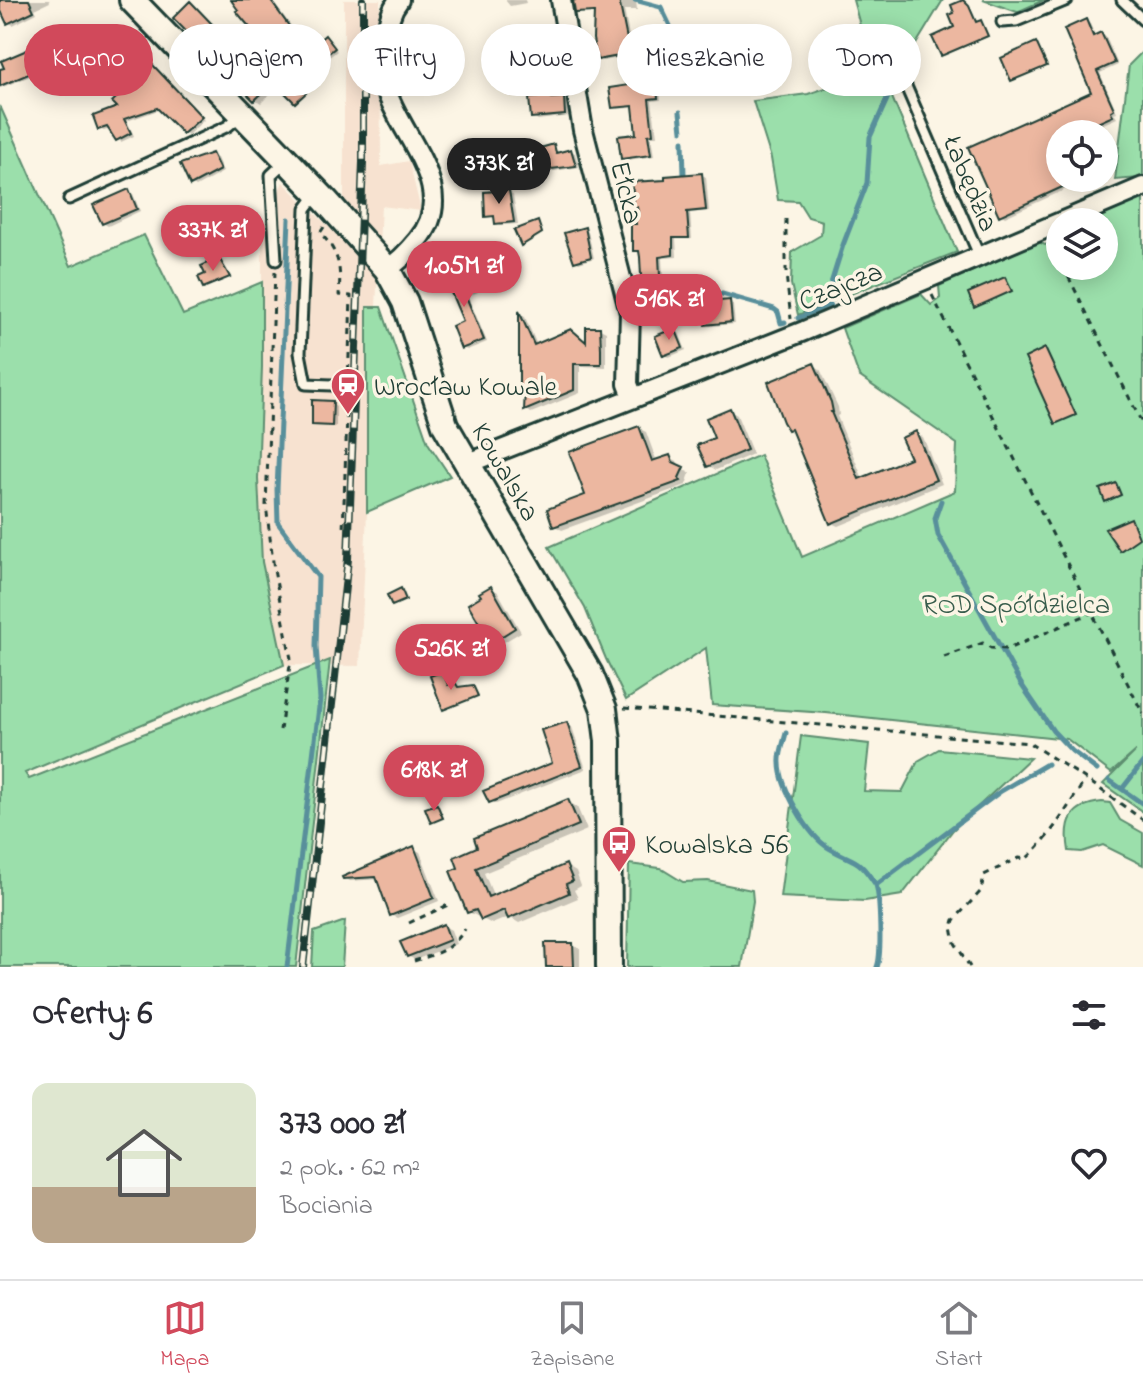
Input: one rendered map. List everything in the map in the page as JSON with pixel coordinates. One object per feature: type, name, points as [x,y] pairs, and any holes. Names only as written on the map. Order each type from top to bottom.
[{"type":"street","name":"Kowalska","points":[[132,0],[287,160],[387,269],[405,302],[443,420],[590,674],[604,709],[609,758],[609,967]]},
{"type":"street","points":[[387,269],[425,232],[434,209],[429,175],[386,92],[386,34],[391,14],[399,0]]},
{"type":"street","name":"Ełcka","points":[[561,0],[583,130],[630,313],[628,384],[633,397]]},
{"type":"street","name":"Czajcza","points":[[466,464],[795,334],[1143,187]]},
{"type":"lane","points":[[1002,22],[1016,21],[1067,0]]},
{"type":"lane","points":[[1122,0],[1143,20]]},
{"type":"lane","name":"Łabędzia","points":[[910,96],[979,255]]},
{"type":"lane","points":[[69,199],[228,126],[242,114]]},
{"type":"lane","points":[[276,260],[271,175],[287,160]]},
{"type":"lane","points":[[318,193],[306,209],[300,353],[306,384],[332,385]]},
{"type":"path","points":[[786,219],[789,310],[795,334]]},
{"type":"path","points":[[330,221],[320,233],[335,251],[340,272],[339,295],[351,296],[343,532]]},
{"type":"path","points":[[276,260],[266,505],[274,570],[291,659],[280,730]]},
{"type":"path","points":[[1070,280],[1143,425]]},
{"type":"path","points":[[924,281],[1143,714]]},
{"type":"path","points":[[944,657],[983,643],[996,649],[1008,649],[1091,613]]},
{"type":"path","points":[[604,709],[1029,743],[1143,820]]},
{"type":"path","points":[[970,967],[955,943],[954,920],[981,891],[984,875],[1019,858],[1026,859],[1043,844],[1086,779]]},
{"type":"path","points":[[409,923],[448,905]]},
{"type":"path","points":[[414,961],[448,949],[465,929]]},
{"type":"shaded area","points":[[344,0],[380,0],[380,24],[347,24],[347,96],[381,96],[381,166],[409,161],[421,211],[381,206],[376,307],[367,307],[367,512],[360,666],[284,665],[262,562],[258,479],[262,228],[283,182],[344,242]]},
{"type":"green space","points":[[853,0],[943,0],[921,36],[921,24],[860,24]]},
{"type":"green space","points":[[983,0],[1044,0],[1017,12]]},
{"type":"green space","points":[[1143,51],[1143,176],[1118,180],[1118,155],[1129,65]]},
{"type":"green space","points":[[808,94],[891,96],[957,252],[798,315],[791,284],[792,252],[821,235],[822,221],[808,217],[798,201],[778,200],[771,158],[753,101]]},
{"type":"green space","points":[[0,106],[71,266],[144,235],[183,315],[262,282],[258,479],[262,562],[284,665],[25,773],[29,779],[330,660],[296,967],[0,967]]},
{"type":"green space","name":"ROD Spółdzielca","points":[[1143,195],[1143,812],[1103,784],[1136,751],[1111,773],[1067,739],[826,713],[712,705],[706,648],[626,700],[585,608],[549,547],[760,455],[802,557],[955,491],[957,444],[859,376],[842,328],[921,294],[931,305],[940,298],[939,286],[1039,242],[1046,245],[1046,280],[1118,280],[1118,208],[1115,208]]},
{"type":"green space","points":[[367,307],[381,307],[428,443],[450,476],[367,512]]},
{"type":"green space","points":[[801,736],[869,744],[864,791],[902,792],[918,761],[939,749],[1030,758],[953,830],[902,895],[865,901],[780,897]]},
{"type":"green space","points":[[1110,803],[1120,820],[1143,833],[1143,865],[1103,845],[1082,852],[1069,851],[1068,831],[1072,816],[1083,807]]},
{"type":"green space","points":[[629,864],[660,868],[683,882],[708,881],[752,890],[753,901],[742,967],[627,967]]},
{"type":"green space","points":[[345,921],[342,967],[312,967],[314,932]]},
{"type":"building","points":[[0,0],[29,0],[34,11],[7,24],[0,9]]},
{"type":"building","points":[[231,0],[270,0],[288,24],[247,24]]},
{"type":"building","points":[[573,0],[619,0],[624,24],[617,24],[617,56],[601,59],[601,24],[594,24],[594,12],[575,13]]},
{"type":"building","points":[[963,0],[976,22],[981,20],[988,36],[941,56],[932,37],[954,27],[949,15],[954,13],[951,5]]},
{"type":"building","points":[[190,1],[212,24],[179,24],[173,18]]},
{"type":"building","points":[[1086,19],[1093,36],[1101,32],[1115,63],[1097,71],[1114,109],[1111,111],[1113,116],[1104,120],[1046,120],[1046,192],[1051,192],[999,216],[968,147],[1091,92],[1064,29]]},
{"type":"building","points":[[1036,42],[1047,66],[1011,81],[1001,58]]},
{"type":"building","points":[[24,51],[24,76],[0,86],[0,69],[4,68],[1,61]]},
{"type":"building","points":[[153,65],[169,82],[169,96],[182,96],[202,117],[183,134],[157,108],[124,119],[131,133],[116,141],[107,127],[98,130],[93,116],[117,107],[112,102],[118,96],[153,96]]},
{"type":"building","points":[[617,87],[617,96],[658,96],[649,99],[653,134],[648,135],[651,155],[621,159],[618,136],[636,134],[633,106],[612,108],[609,88]]},
{"type":"building","points":[[288,96],[303,96],[295,103]]},
{"type":"building","points":[[564,97],[565,115],[531,118],[529,98]]},
{"type":"building","points":[[521,142],[524,154],[510,157],[507,145]]},
{"type":"building","points":[[554,144],[556,153],[571,149],[576,166],[535,171],[530,151]]},
{"type":"building","points":[[212,153],[220,170],[190,186],[180,164]]},
{"type":"building","points":[[702,173],[706,210],[687,212],[689,238],[673,238],[673,255],[659,257],[661,294],[642,295],[639,251],[633,251],[631,241],[631,224],[636,224],[634,213],[638,212],[634,207],[632,182]]},
{"type":"building","points":[[129,189],[137,209],[102,224],[93,205]]},
{"type":"building","points":[[509,190],[514,222],[495,224],[494,216],[485,217],[484,192]]},
{"type":"building","points":[[538,221],[542,233],[521,246],[514,230]]},
{"type":"building","points":[[585,227],[591,257],[574,262],[564,233]]},
{"type":"building","points":[[219,258],[230,277],[203,288],[198,277],[205,274],[201,266]]},
{"type":"building","points":[[465,267],[475,290],[465,294],[484,340],[461,349],[452,326],[463,321],[444,276]]},
{"type":"building","points":[[1005,277],[1012,291],[974,308],[968,293]]},
{"type":"building","points":[[699,281],[700,296],[718,296],[719,301],[730,300],[732,322],[705,325],[700,302],[700,306],[684,307],[684,302],[669,303],[668,282]]},
{"type":"building","points":[[519,311],[534,345],[571,329],[586,342],[586,327],[600,327],[601,364],[574,364],[574,390],[524,411],[525,389],[519,389]]},
{"type":"building","points":[[675,328],[683,348],[663,356],[655,336]]},
{"type":"building","points":[[1045,348],[1076,415],[1055,424],[1025,358]]},
{"type":"building","points":[[814,363],[859,479],[910,458],[901,438],[916,431],[936,480],[830,524],[768,382]]},
{"type":"building","points":[[312,400],[333,401],[332,426],[312,425]]},
{"type":"building","points":[[730,408],[747,450],[707,467],[697,445],[714,438],[706,418]]},
{"type":"building","points":[[639,426],[652,461],[670,455],[673,462],[684,467],[679,478],[681,481],[553,527],[547,509],[585,495],[569,452]]},
{"type":"building","points":[[1116,483],[1121,495],[1105,502],[1100,489]]},
{"type":"building","points":[[1131,518],[1139,538],[1120,551],[1105,529]]},
{"type":"building","points":[[491,586],[515,628],[491,643],[468,604]]},
{"type":"building","points":[[401,588],[406,600],[392,606],[387,595]]},
{"type":"building","points":[[443,671],[448,685],[455,682],[458,687],[473,685],[478,696],[443,710],[430,676]]},
{"type":"building","points":[[567,722],[582,766],[489,803],[483,791],[552,763],[541,730]]},
{"type":"building","points":[[433,760],[439,779],[427,783],[421,764]]},
{"type":"building","points":[[568,799],[579,825],[476,868],[488,897],[566,864],[573,881],[566,884],[569,893],[508,919],[504,910],[481,920],[476,910],[467,913],[450,871],[458,868],[454,857],[477,847],[474,838]]},
{"type":"building","points":[[437,804],[443,818],[431,823],[425,808]]},
{"type":"building","points":[[414,846],[434,898],[390,916],[376,877],[342,877]]},
{"type":"building","points":[[444,924],[450,940],[407,957],[400,942]]},
{"type":"building","points":[[545,943],[573,943],[574,967],[546,967]]},
{"type":"waterway","points":[[635,0],[661,7],[669,24]]},
{"type":"waterway","points":[[798,318],[830,305],[828,293],[867,183],[870,137],[888,96]]},
{"type":"waterway","points":[[680,112],[682,131]]},
{"type":"waterway","points":[[683,141],[684,175]]},
{"type":"waterway","points":[[287,967],[320,699],[316,646],[318,577],[278,523],[289,219]]},
{"type":"waterway","points":[[722,294],[774,309],[781,323],[785,322]]},
{"type":"waterway","points":[[941,501],[935,518],[938,535],[1021,684],[1053,731],[1097,770]]},
{"type":"waterway","points":[[786,733],[780,756],[781,773],[804,822],[821,842],[859,864],[876,885]]},
{"type":"waterway","points":[[1122,789],[1143,762]]},
{"type":"waterway","points":[[877,967],[880,926],[876,885],[1001,791],[1047,764]]},
{"type":"waterway","points":[[1109,780],[1143,804]]},
{"type":"railway","points":[[303,967],[348,559],[363,162],[363,0]]},
{"type":"place","name":"Wrocław Kowale","points":[[348,416]]},
{"type":"place","name":"Kowalska 56","points":[[619,874]]}]
